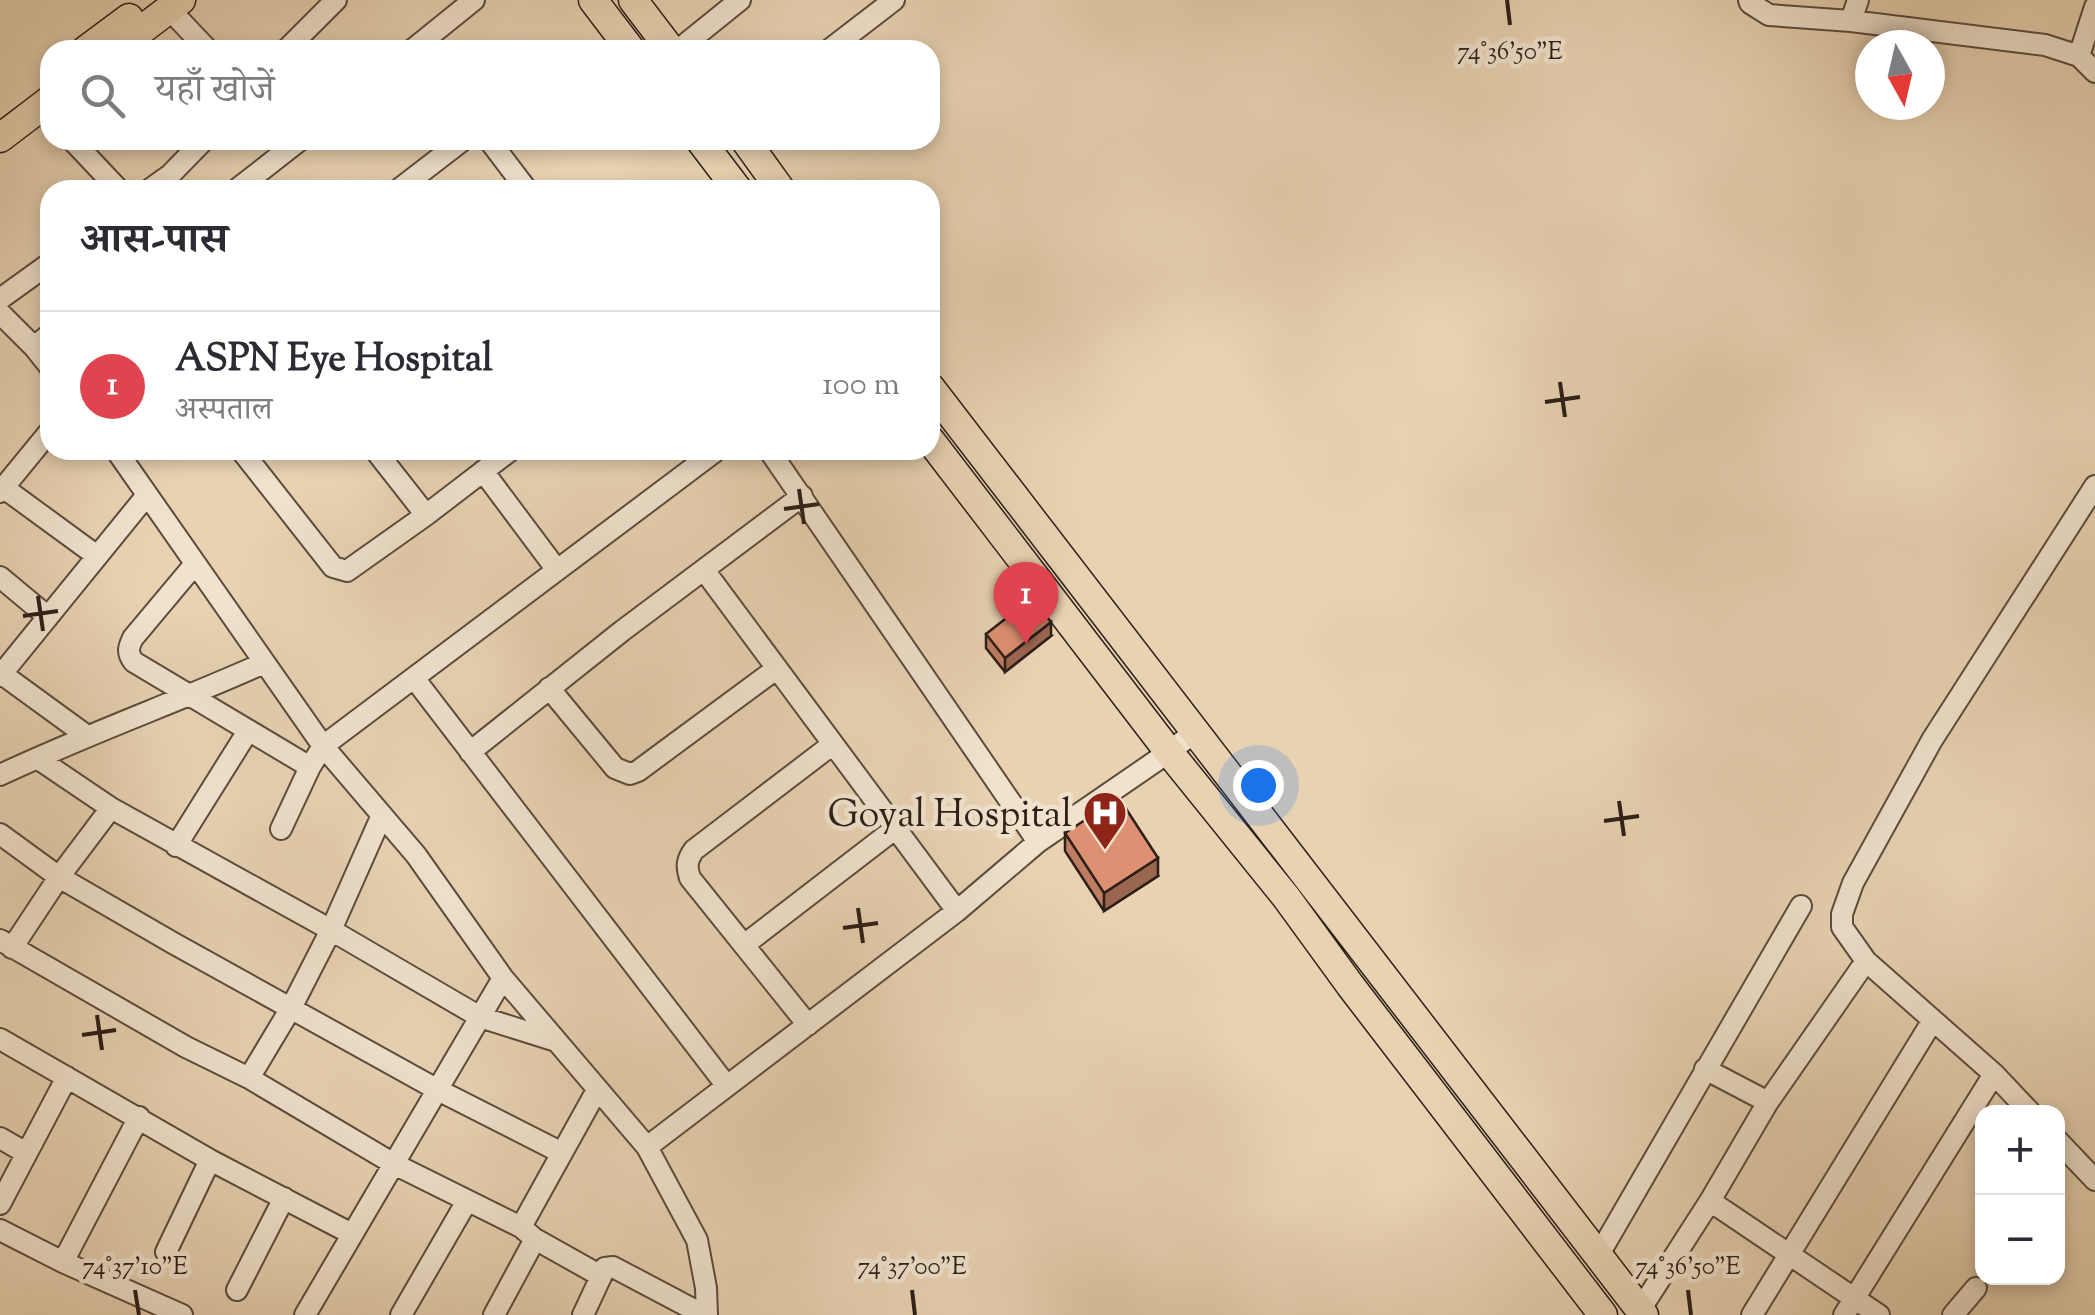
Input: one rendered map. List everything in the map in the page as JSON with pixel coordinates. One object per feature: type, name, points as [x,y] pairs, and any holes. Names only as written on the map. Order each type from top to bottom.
[{"type":"main road","points":[[593,0],[623,40]]},
{"type":"main road","points":[[632,0],[666,40]]},
{"type":"main road","points":[[103,40],[168,3]]},
{"type":"main road","points":[[127,40],[168,3]]},
{"type":"main road","points":[[0,115],[40,85]]},
{"type":"main road","points":[[0,138],[40,113]]},
{"type":"main road","points":[[710,150],[731,180]]},
{"type":"main road","points":[[752,150],[775,180]]},
{"type":"main road","points":[[940,400],[1642,1313]]},
{"type":"main road","points":[[940,453],[1169,752],[1286,897],[1603,1315]]},
{"type":"main road","points":[[1494,1173],[1518,1153]]},
{"type":"street","points":[[296,40],[336,0]]},
{"type":"street","points":[[427,40],[474,0]]},
{"type":"street","points":[[687,40],[740,0]]},
{"type":"street","points":[[842,40],[894,0]]},
{"type":"street","points":[[1748,0],[1769,15],[2045,44],[2079,56],[2095,72]]},
{"type":"street","points":[[1851,21],[1858,0]]},
{"type":"street","points":[[168,3],[199,40]]},
{"type":"street","points":[[2079,56],[2095,6]]},
{"type":"street","points":[[81,150],[110,180]]},
{"type":"street","points":[[163,180],[194,150]]},
{"type":"street","points":[[249,180],[287,150]]},
{"type":"street","points":[[418,180],[452,150]]},
{"type":"street","points":[[497,150],[519,180]]},
{"type":"street","points":[[0,299],[40,270]]},
{"type":"street","points":[[0,313],[40,339]]},
{"type":"street","points":[[40,444],[2,490],[97,556]]},
{"type":"street","points":[[123,460],[323,746],[416,855],[503,978],[648,1147],[697,1240],[706,1288],[705,1315],[614,1267],[604,1268],[583,1315]]},
{"type":"street","points":[[249,460],[333,567],[346,571],[498,460]]},
{"type":"street","points":[[388,460],[426,515]]},
{"type":"street","points":[[280,829],[323,746],[704,460]]},
{"type":"street","points":[[776,460],[1038,842]]},
{"type":"street","points":[[483,471],[557,570]]},
{"type":"street","points":[[2023,1105],[1994,1074],[1866,961],[1842,927],[1842,914],[1852,883],[1932,740],[2095,486]]},
{"type":"street","points":[[87,736],[1,676],[147,495]]},
{"type":"street","points":[[470,752],[802,496]]},
{"type":"street","points":[[194,564],[133,638],[128,648],[134,662],[310,767]]},
{"type":"street","points":[[704,570],[957,911]]},
{"type":"street","points":[[0,577],[48,617]]},
{"type":"street","points":[[0,776],[264,663]]},
{"type":"street","points":[[550,688],[615,768],[630,774],[776,668]]},
{"type":"street","points":[[414,678],[726,1085]]},
{"type":"street","points":[[176,846],[248,730]]},
{"type":"street","points":[[648,1147],[957,911],[1038,842],[1196,731]]},
{"type":"street","points":[[808,1025],[690,878],[687,860],[694,850],[833,744]]},
{"type":"street","points":[[36,758],[111,808],[480,1018],[555,1041]]},
{"type":"street","points":[[111,808],[6,944],[186,1047],[249,1078],[394,1164],[528,1233],[601,1276]]},
{"type":"street","points":[[249,1078],[292,1008],[382,815]]},
{"type":"street","points":[[744,945],[896,828]]},
{"type":"street","points":[[0,834],[58,877],[438,1090],[562,1153]]},
{"type":"street","points":[[1598,1256],[1800,906]]},
{"type":"street","points":[[1642,1313],[1768,1102],[1866,961]]},
{"type":"street","points":[[304,1315],[503,978]]},
{"type":"street","points":[[1752,1315],[1933,1020]]},
{"type":"street","points":[[0,1039],[210,1160],[352,1234]]},
{"type":"street","points":[[1705,1069],[1768,1102]]},
{"type":"street","points":[[1849,1307],[1994,1074]]},
{"type":"street","points":[[0,1204],[68,1077]]},
{"type":"street","points":[[494,1315],[562,1153],[597,1090]]},
{"type":"street","points":[[63,1262],[139,1117]]},
{"type":"street","points":[[0,1138],[26,1153]]},
{"type":"street","points":[[2065,1148],[2095,1180]]},
{"type":"street","points":[[166,1252],[210,1160]]},
{"type":"street","points":[[237,1290],[284,1198]]},
{"type":"street","points":[[400,1315],[467,1201]]},
{"type":"street","points":[[1710,1201],[1790,1254],[1849,1307],[1879,1315]]},
{"type":"street","points":[[0,1230],[182,1315]]},
{"type":"street","points":[[1952,1315],[1976,1288]]},
{"type":"building","points":[[1032,598],[1051,622],[1005,658],[986,634]]},
{"type":"building","points":[[1119,798],[1158,858],[1104,893],[1065,833]]},
{"type":"place","name":"ASPN Eye Hospital","points":[[1026,644]]},
{"type":"place","name":"Goyal Hospital","points":[[1105,851]]}]
